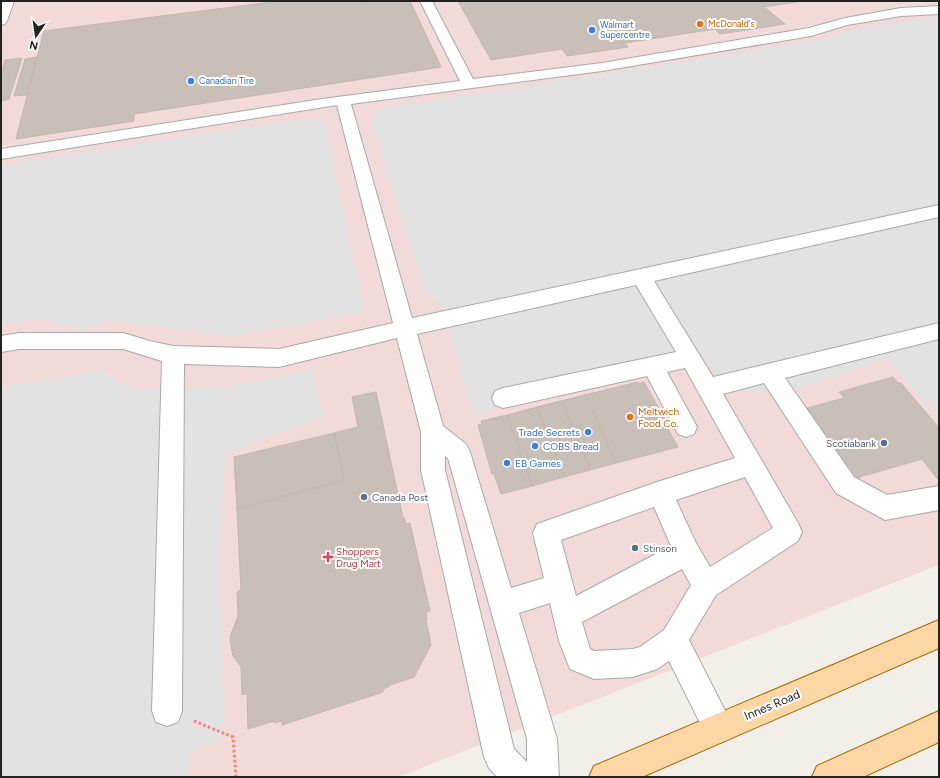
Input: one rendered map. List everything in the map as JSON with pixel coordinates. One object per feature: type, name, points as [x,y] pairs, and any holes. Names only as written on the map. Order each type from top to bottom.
[{"type":"main road","name":"Innes Road","points":[[605,777],[939,634]]},
{"type":"main road","points":[[828,777],[939,726]]},
{"type":"lane","points":[[1,21],[8,1]]},
{"type":"lane","points":[[426,1],[469,85]]},
{"type":"lane","points":[[909,11],[919,6],[939,3]]},
{"type":"lane","points":[[1,154],[343,100],[602,67],[803,34],[845,22],[909,11],[939,10]]},
{"type":"lane","points":[[343,100],[434,432],[433,470],[500,757],[519,777]]},
{"type":"lane","points":[[1,344],[19,341],[123,341],[150,350],[173,355],[279,358],[405,328],[939,211]]},
{"type":"lane","points":[[641,276],[708,388],[751,464],[789,532],[706,585],[674,640],[647,659],[633,663],[594,665],[580,659],[573,640],[546,533],[660,493],[751,464]]},
{"type":"lane","points":[[708,388],[939,331]]},
{"type":"lane","points":[[167,711],[173,355]]},
{"type":"lane","points":[[503,398],[690,358]]},
{"type":"lane","points":[[652,366],[686,427]]},
{"type":"lane","points":[[769,374],[845,485],[885,508],[939,498]]},
{"type":"lane","points":[[434,432],[458,452],[542,740],[543,777]]},
{"type":"lane","points":[[660,493],[688,552],[706,585]]},
{"type":"lane","points":[[567,615],[688,552]]},
{"type":"lane","points":[[502,605],[560,586]]},
{"type":"lane","points":[[674,640],[719,728]]},
{"type":"path","points":[[167,711],[233,737],[236,777]]},
{"type":"shaded area","points":[[1,1],[939,1],[939,565],[398,777],[1,777]]},
{"type":"shaded area","points":[[939,16],[939,419],[887,358],[798,389],[734,391],[704,360],[676,370],[576,389],[475,415],[440,305],[424,291],[372,120],[378,109],[806,43],[867,27]]},
{"type":"shaded area","points":[[323,118],[365,312],[229,337],[111,321],[81,329],[38,319],[1,325],[1,166],[203,134]]},
{"type":"shaded area","points":[[105,370],[117,383],[145,390],[229,386],[312,370],[324,416],[226,453],[219,559],[224,737],[189,752],[188,777],[1,777],[1,387]]},
{"type":"building","name":"Canadian Tire","points":[[264,1],[356,1],[357,3],[373,1],[410,1],[441,67],[134,114],[134,121],[16,139],[44,31],[264,3]]},
{"type":"building","name":"Walmart Supercentre","points":[[458,1],[802,1],[764,7],[785,24],[720,34],[715,29],[625,43],[628,47],[567,56],[562,49],[491,60]]},
{"type":"building","points":[[37,57],[27,95],[14,96],[25,59]]},
{"type":"building","points":[[22,58],[9,99],[1,101],[1,73],[5,60]]},
{"type":"building","name":"Scotiabank","points":[[893,377],[898,383],[901,383],[939,428],[939,481],[922,459],[853,479],[804,409],[844,398],[839,392]]},
{"type":"building","name":"Meltwich Food Co.","points":[[638,382],[639,384],[644,382],[669,426],[667,427],[678,447],[616,463],[585,395]]},
{"type":"building","name":"Shoppers Drug Mart","points":[[376,392],[403,518],[404,517],[406,524],[410,523],[430,611],[426,612],[426,620],[431,645],[414,677],[390,685],[383,689],[383,692],[282,725],[282,721],[274,723],[274,721],[248,729],[247,693],[242,695],[241,667],[233,656],[230,640],[238,616],[237,592],[241,590],[237,509],[344,480],[334,433],[358,427],[352,397]]},
{"type":"building","name":"Trade Secrets","points":[[585,395],[616,463],[590,470],[561,401]]},
{"type":"building","points":[[561,401],[590,470],[564,477],[537,407]]},
{"type":"building","name":"COBS Bread","points":[[537,407],[564,477],[532,486],[507,415]]},
{"type":"building","name":"EB Games","points":[[507,415],[532,486],[501,494],[494,474],[492,474],[478,425],[482,424],[481,421]]},
{"type":"building","points":[[334,433],[344,480],[237,509],[234,457]]},
{"type":"place","name":"McDonald's","points":[[700,24]]},
{"type":"place","name":"Walmart Supercentre","points":[[592,30]]},
{"type":"place","name":"Canadian Tire","points":[[191,81]]},
{"type":"place","name":"Meltwich Food Co.","points":[[630,417]]},
{"type":"place","name":"Trade Secrets","points":[[588,432]]},
{"type":"place","name":"Scotiabank","points":[[884,443]]},
{"type":"place","name":"COBS Bread","points":[[535,446]]},
{"type":"place","name":"EB Games","points":[[507,463]]},
{"type":"place","name":"Canada Post","points":[[364,497]]},
{"type":"place","name":"Stinson","points":[[635,548]]},
{"type":"place","name":"Shoppers Drug Mart","points":[[328,557]]}]
